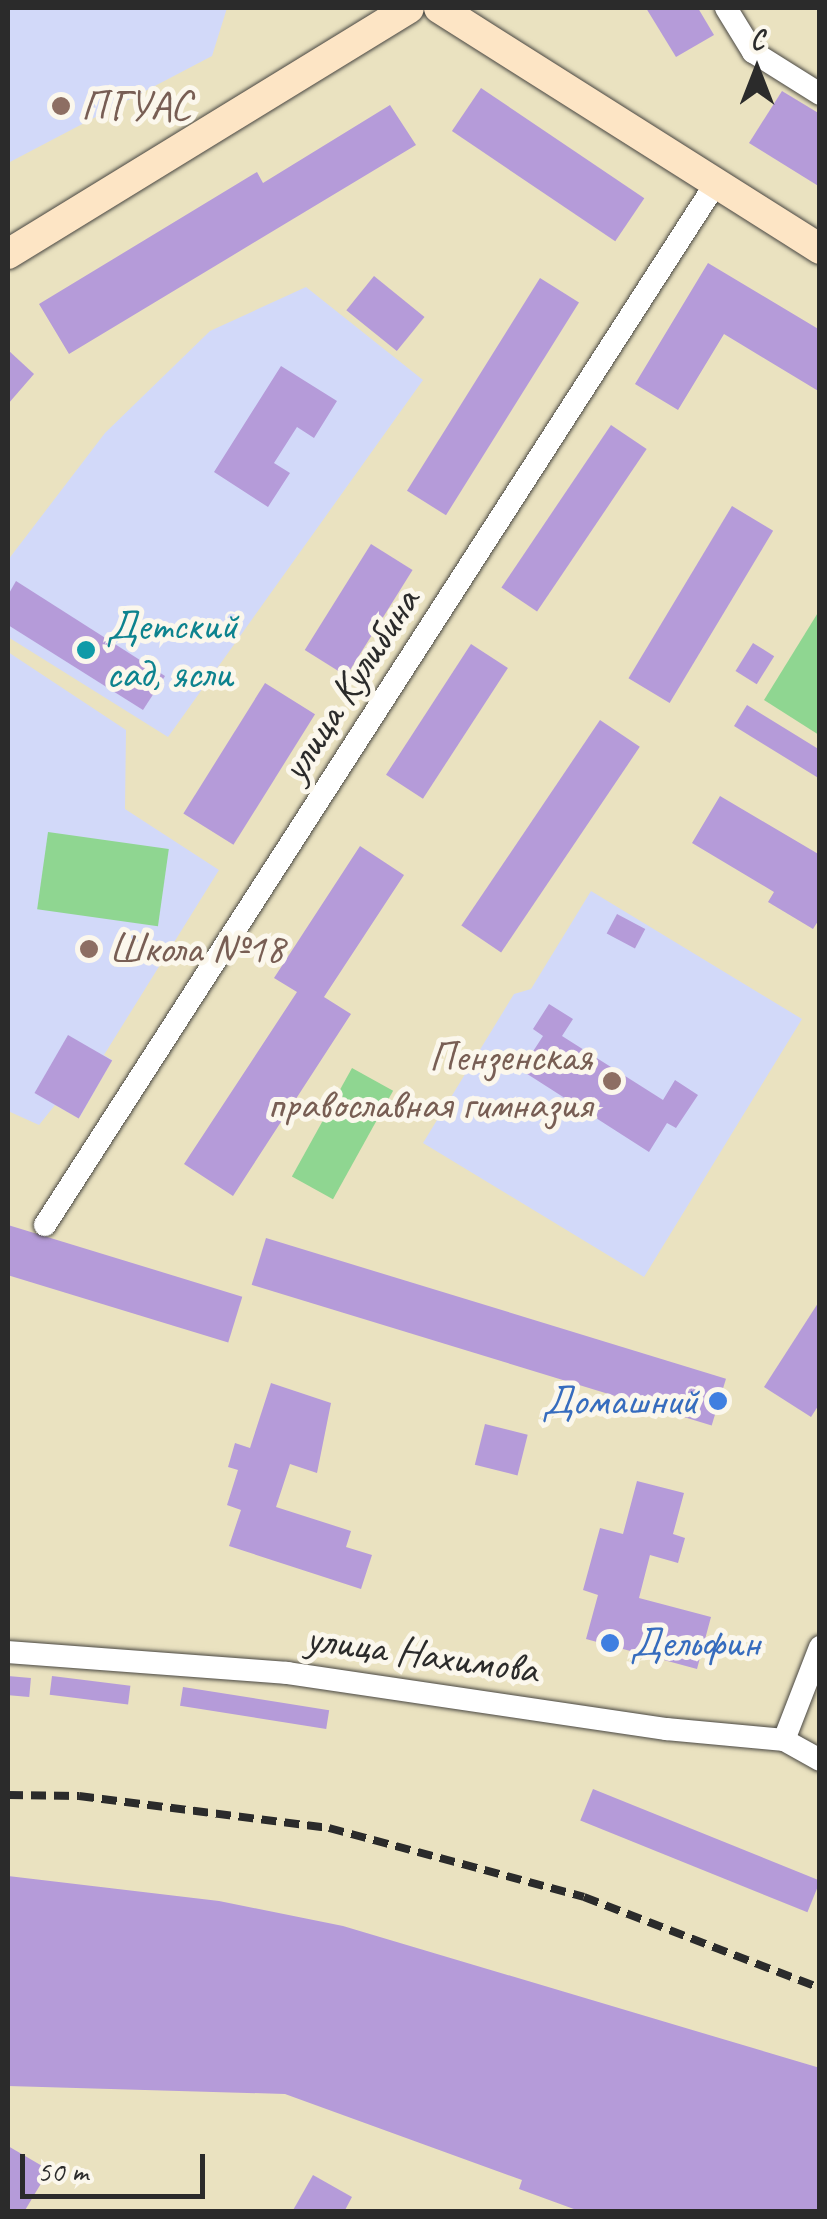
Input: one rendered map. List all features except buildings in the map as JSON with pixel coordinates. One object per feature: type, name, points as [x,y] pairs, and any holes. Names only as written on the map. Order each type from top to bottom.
[{"type":"main road","points":[[8,254],[410,8]]},
{"type":"main road","points":[[438,8],[820,249]]},
{"type":"street","points":[[726,8],[753,52],[820,94]]},
{"type":"street","name":"улица Кулибина","points":[[45,1226],[716,183]]},
{"type":"street","points":[[784,1740],[820,1647]]},
{"type":"street","name":"улица Нахимова","points":[[8,1652],[215,1665],[784,1740],[820,1760]]},
{"type":"shaded area","name":"ПГУАС","points":[[8,8],[227,8],[212,56],[8,163]]},
{"type":"shaded area","points":[[306,287],[423,380],[168,737],[8,637],[8,560],[105,433],[210,331]]},
{"type":"shaded area","name":"Школа №18","points":[[8,652],[126,730],[125,809],[219,870],[104,1055],[112,1060],[79,1118],[55,1105],[39,1125],[8,1111]]},
{"type":"shaded area","name":"Пензенская православная гимназия","points":[[591,891],[802,1019],[644,1277],[423,1143],[514,994],[531,989]]},
{"type":"green space","points":[[819,611],[819,735],[764,700]]},
{"type":"green space","points":[[48,832],[169,849],[158,926],[37,909]]},
{"type":"green space","points":[[352,1068],[393,1091],[333,1199],[292,1176]]},
{"type":"railway","points":[[8,1795],[79,1796],[329,1828],[584,1897],[820,1988]]},
{"type":"place","name":"ПГУАС","points":[[61,106]]},
{"type":"place","name":"Детский сад, ясли","points":[[86,650]]},
{"type":"place","name":"Школа №18","points":[[89,949]]},
{"type":"place","name":"Пензенская православная гимназия","points":[[612,1081]]},
{"type":"place","name":"Домашний","points":[[718,1401]]},
{"type":"place","name":"Дельфин","points":[[610,1643]]}]
